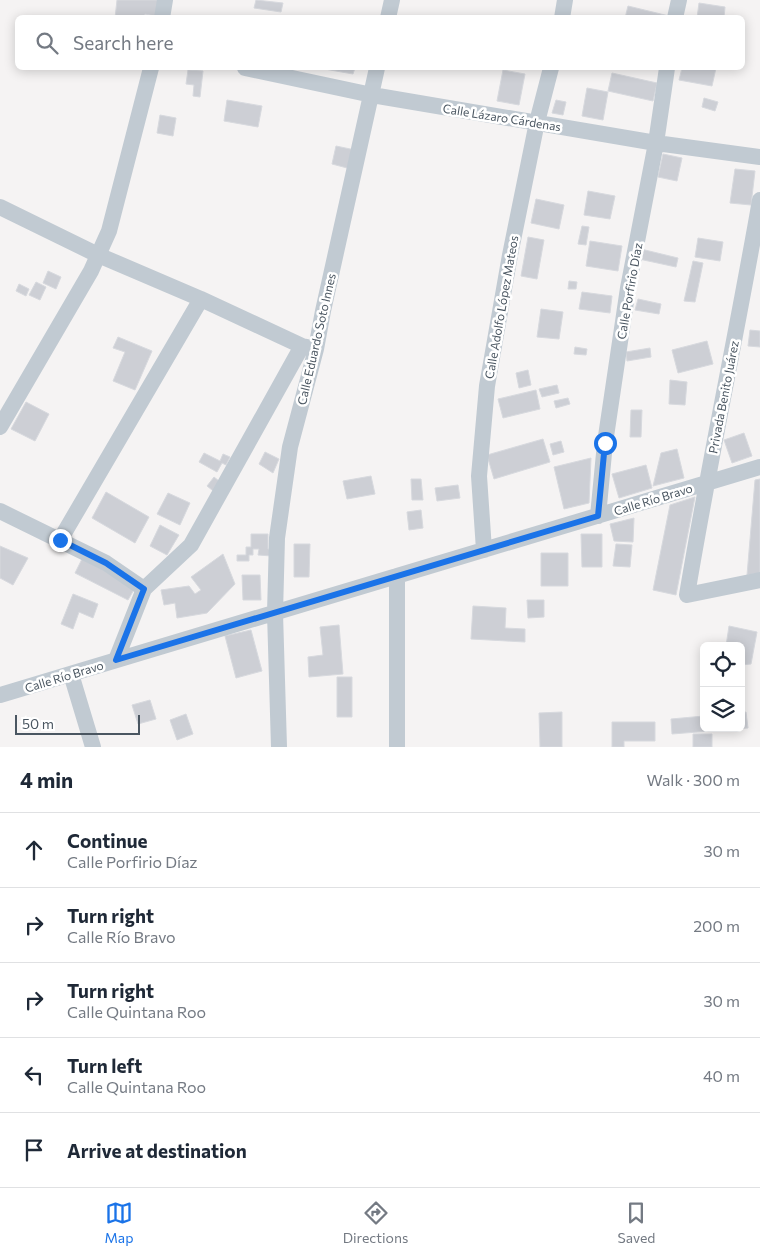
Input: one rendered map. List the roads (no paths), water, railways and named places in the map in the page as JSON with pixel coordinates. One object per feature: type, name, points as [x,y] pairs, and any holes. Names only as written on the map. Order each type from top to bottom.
[{"type":"street","points":[[162,15],[165,0]]},
{"type":"street","points":[[389,15],[392,0]]},
{"type":"street","points":[[562,15],[565,0]]},
{"type":"street","points":[[676,15],[679,0]]},
{"type":"street","points":[[0,427],[91,271],[109,231],[150,70]]},
{"type":"street","name":"Calle Lázaro Cárdenas","points":[[254,70],[372,95],[656,142],[760,157]]},
{"type":"street","name":"Calle Eduardo Soto Innes","points":[[279,747],[275,612],[277,538],[290,447],[309,348],[323,311],[378,70]]},
{"type":"street","name":"Calle Adolfo López Mateos","points":[[484,550],[479,476],[487,386],[510,255],[537,122],[550,70]]},
{"type":"street","name":"Calle Porfirio Díaz","points":[[598,516],[605,443],[628,288],[656,142],[667,70]]},
{"type":"street","name":"Privada Benito Juárez","points":[[760,200],[743,298],[705,484],[687,594],[760,580]]},
{"type":"street","points":[[0,207],[98,255],[309,348],[191,544],[144,589],[116,660]]},
{"type":"street","points":[[60,540],[201,299]]},
{"type":"street","name":"Calle Río Bravo","points":[[0,695],[760,467]]},
{"type":"street","points":[[0,511],[106,563],[144,589]]},
{"type":"street","points":[[396,576],[397,747]]},
{"type":"street","points":[[71,674],[94,747]]}]
